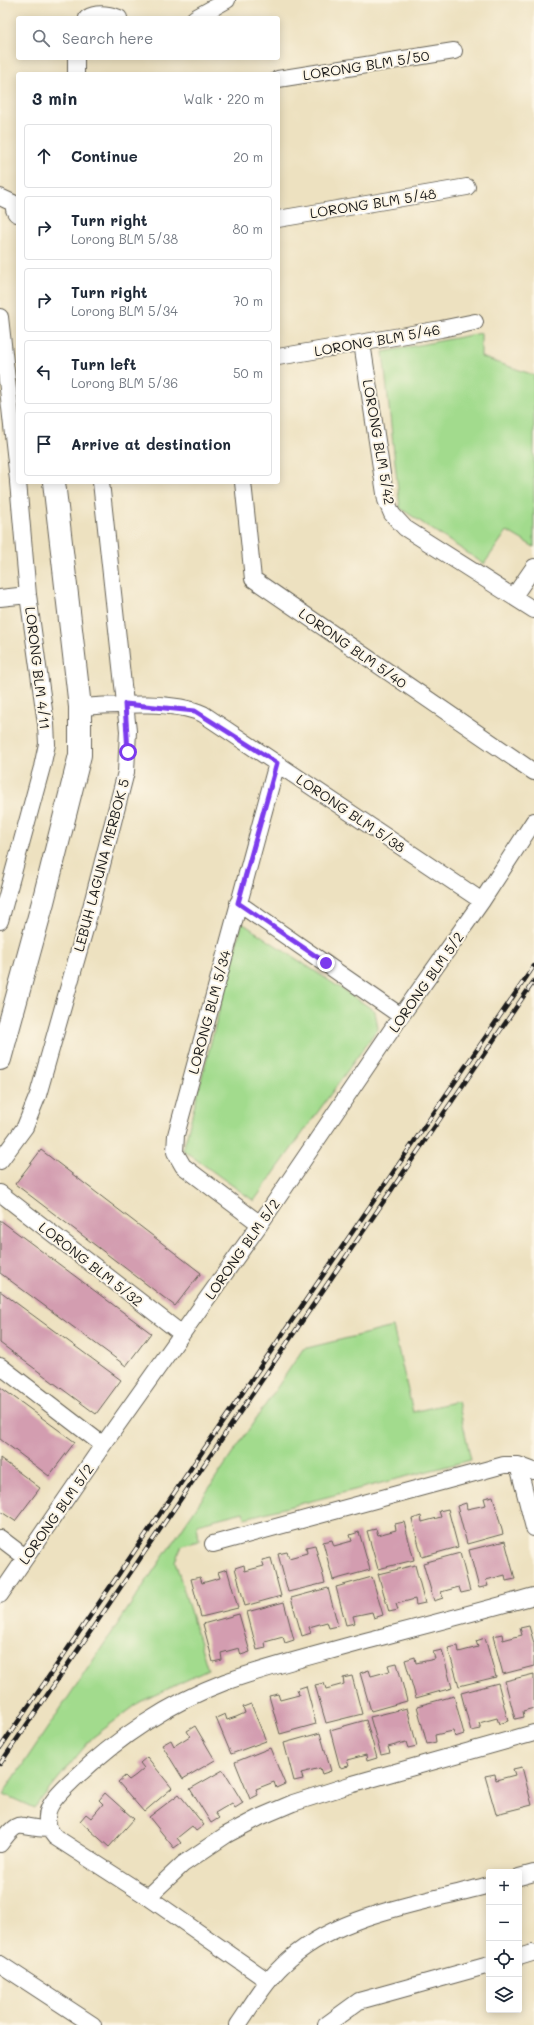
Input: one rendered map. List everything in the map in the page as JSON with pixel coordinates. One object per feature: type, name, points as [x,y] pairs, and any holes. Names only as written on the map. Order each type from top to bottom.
[{"type":"street","points":[[199,16],[227,0]]},
{"type":"street","points":[[90,16],[93,14],[104,14],[112,16]]},
{"type":"street","name":"LORONG BLM 5/50","points":[[280,79],[454,51]]},
{"type":"street","points":[[76,60],[76,72]]},
{"type":"street","name":"LORONG BLM 5/48","points":[[280,219],[467,187]]},
{"type":"street","name":"LORONG BLM 4/11","points":[[0,317],[16,463]]},
{"type":"street","name":"LORONG BLM 5/46","points":[[280,357],[475,322]]},
{"type":"street","name":"LORONG BLM 5/42","points":[[362,343],[386,500],[392,514],[406,528],[534,610]]},
{"type":"street","name":"LORONG BLM 4/11","points":[[0,921],[42,768],[47,744],[46,724],[28,595],[18,484]]},
{"type":"street","points":[[0,1059],[80,756],[80,707],[54,484]]},
{"type":"street","name":"LEBUH LAGUNA MERBOK 5","points":[[0,1161],[25,1127],[38,1095],[89,915],[126,772],[128,732],[101,484]]},
{"type":"street","name":"LORONG BLM 5/40","points":[[243,484],[253,579],[534,772]]},
{"type":"street","points":[[514,596],[534,567]]},
{"type":"street","points":[[0,598],[28,595]]},
{"type":"street","name":"LORONG BLM 5/38","points":[[80,707],[125,704],[195,711],[277,763],[482,901]]},
{"type":"street","name":"LORONG BLM 5/34","points":[[260,1224],[183,1166],[175,1152],[176,1135],[277,763]]},
{"type":"street","name":"LORONG BLM 5/2","points":[[0,1595],[103,1445],[260,1224],[401,1016],[482,901],[534,820]]},
{"type":"street","points":[[238,903],[401,1016]]},
{"type":"street","name":"LORONG BLM 5/32","points":[[0,1193],[182,1334]]},
{"type":"street","points":[[0,1366],[103,1445]]},
{"type":"street","points":[[213,1544],[504,1465],[518,1465],[534,1471]]},
{"type":"street","points":[[518,1465],[534,1528]]},
{"type":"street","points":[[0,1538],[25,1557]]},
{"type":"street","points":[[268,1981],[148,1897],[55,1837],[48,1829],[47,1817],[51,1804],[89,1765],[118,1742],[183,1701],[224,1682],[289,1662],[534,1596]]},
{"type":"street","points":[[148,1897],[182,1864],[226,1835],[260,1817],[293,1803],[353,1784],[534,1734]]},
{"type":"street","points":[[0,1844],[15,1826],[19,1824],[38,1829],[48,1829]]},
{"type":"street","points":[[522,1876],[534,1873]]},
{"type":"street","points":[[238,2025],[268,1981],[282,1966],[304,1947],[344,1925],[486,1886]]},
{"type":"street","points":[[0,1964],[93,2025]]},
{"type":"street","points":[[326,2025],[359,2001],[486,1966]]},
{"type":"green space","points":[[481,333],[481,357],[534,375],[534,547],[507,531],[484,564],[400,508],[383,352]]},
{"type":"green space","points":[[242,923],[375,1011],[378,1028],[254,1201],[183,1150]]},
{"type":"green space","points":[[393,1327],[413,1412],[458,1401],[471,1460],[245,1518],[243,1512],[197,1524],[199,1541],[182,1545],[175,1561],[208,1670],[140,1702],[92,1738],[34,1808],[3,1794],[303,1349]]},
{"type":"building","points":[[41,1150],[201,1273],[175,1306],[15,1184]]},
{"type":"building","points":[[0,1220],[151,1333],[126,1366],[0,1273]]},
{"type":"building","points":[[0,1291],[121,1380],[96,1414],[0,1343]]},
{"type":"building","points":[[0,1387],[75,1442],[49,1476],[0,1439]]},
{"type":"building","points":[[0,1458],[40,1488],[15,1521],[0,1511]]},
{"type":"building","points":[[493,1496],[503,1534],[467,1544],[457,1506],[466,1503],[467,1509],[486,1505],[484,1498]]},
{"type":"building","points":[[448,1509],[458,1547],[422,1557],[412,1519],[421,1516],[422,1522],[441,1517],[439,1511]]},
{"type":"building","points":[[404,1522],[414,1560],[378,1569],[367,1531],[376,1529],[378,1535],[396,1530],[395,1524]]},
{"type":"building","points":[[359,1532],[370,1570],[333,1580],[323,1542],[332,1540],[334,1546],[352,1541],[350,1535]]},
{"type":"building","points":[[505,1541],[515,1579],[506,1581],[505,1575],[486,1580],[488,1586],[479,1588],[469,1550]]},
{"type":"building","points":[[315,1545],[325,1583],[288,1592],[278,1554],[287,1552],[289,1558],[307,1553],[306,1547]]},
{"type":"building","points":[[460,1553],[470,1591],[461,1593],[459,1587],[441,1592],[443,1598],[434,1601],[423,1563]]},
{"type":"building","points":[[271,1558],[281,1596],[245,1606],[235,1568],[244,1565],[245,1571],[264,1566],[262,1560]]},
{"type":"building","points":[[415,1565],[425,1603],[416,1605],[415,1599],[396,1604],[398,1610],[389,1612],[378,1574]]},
{"type":"building","points":[[227,1569],[238,1608],[201,1617],[191,1579],[200,1577],[202,1583],[220,1578],[218,1572]]},
{"type":"building","points":[[372,1577],[383,1615],[374,1618],[372,1612],[353,1616],[355,1623],[346,1625],[336,1587]]},
{"type":"building","points":[[328,1588],[338,1626],[329,1628],[327,1622],[309,1627],[311,1633],[302,1636],[291,1598]]},
{"type":"building","points":[[284,1602],[294,1640],[285,1643],[283,1637],[265,1642],[266,1648],[257,1650],[247,1612]]},
{"type":"building","points":[[239,1614],[250,1652],[241,1655],[239,1648],[221,1653],[222,1660],[213,1662],[203,1624]]},
{"type":"building","points":[[529,1626],[534,1643],[534,1666],[503,1674],[493,1636],[502,1634],[503,1640],[522,1635],[520,1628]]},
{"type":"building","points":[[485,1638],[496,1677],[459,1686],[448,1648],[458,1646],[459,1652],[478,1647],[476,1641]]},
{"type":"building","points":[[442,1650],[452,1688],[416,1698],[405,1660],[415,1657],[416,1663],[435,1659],[433,1652]]},
{"type":"building","points":[[397,1663],[407,1701],[371,1711],[360,1673],[369,1670],[371,1676],[390,1671],[388,1665]]},
{"type":"building","points":[[534,1674],[534,1708],[523,1711],[524,1717],[515,1719],[505,1681]]},
{"type":"building","points":[[352,1676],[362,1714],[326,1723],[315,1685],[324,1683],[326,1689],[344,1684],[343,1678]]},
{"type":"building","points":[[498,1683],[508,1721],[499,1724],[497,1718],[479,1723],[481,1729],[471,1731],[461,1693]]},
{"type":"building","points":[[306,1686],[316,1724],[280,1734],[269,1696],[278,1694],[280,1700],[299,1695],[297,1689]]},
{"type":"building","points":[[454,1696],[464,1734],[455,1737],[453,1731],[435,1735],[436,1742],[427,1744],[417,1706]]},
{"type":"building","points":[[251,1704],[266,1741],[231,1754],[216,1718],[225,1714],[227,1720],[236,1717],[245,1713],[243,1707]]},
{"type":"building","points":[[407,1708],[417,1746],[408,1748],[406,1742],[388,1747],[390,1753],[381,1755],[370,1717]]},
{"type":"building","points":[[366,1720],[377,1758],[367,1761],[366,1755],[347,1760],[349,1766],[340,1768],[330,1730]]},
{"type":"building","points":[[195,1726],[215,1760],[183,1779],[162,1745],[171,1740],[174,1746],[190,1736],[187,1731]]},
{"type":"building","points":[[320,1733],[331,1771],[322,1774],[320,1768],[301,1773],[303,1779],[294,1781],[284,1743]]},
{"type":"building","points":[[270,1748],[285,1784],[276,1788],[274,1782],[256,1789],[258,1795],[250,1799],[235,1762]]},
{"type":"building","points":[[147,1757],[172,1788],[144,1812],[118,1782],[125,1776],[129,1780],[136,1775],[144,1768],[140,1763]]},
{"type":"building","points":[[522,1767],[532,1805],[496,1814],[485,1776],[495,1774],[496,1780],[515,1775],[513,1769]]},
{"type":"building","points":[[223,1770],[243,1803],[235,1808],[232,1803],[215,1813],[219,1818],[211,1823],[190,1789]]},
{"type":"building","points":[[105,1793],[134,1819],[109,1847],[80,1821],[86,1814],[91,1818],[103,1804],[99,1800]]},
{"type":"building","points":[[179,1794],[204,1825],[196,1831],[192,1826],[177,1838],[181,1843],[174,1848],[149,1817]]},
{"type":"railway","points":[[0,1748],[534,966]]},
{"type":"railway","points":[[0,1764],[534,981]]},
{"type":"route","points":[[128,752],[128,732],[125,704],[188,709],[203,714],[277,763],[238,903],[326,963]]}]
